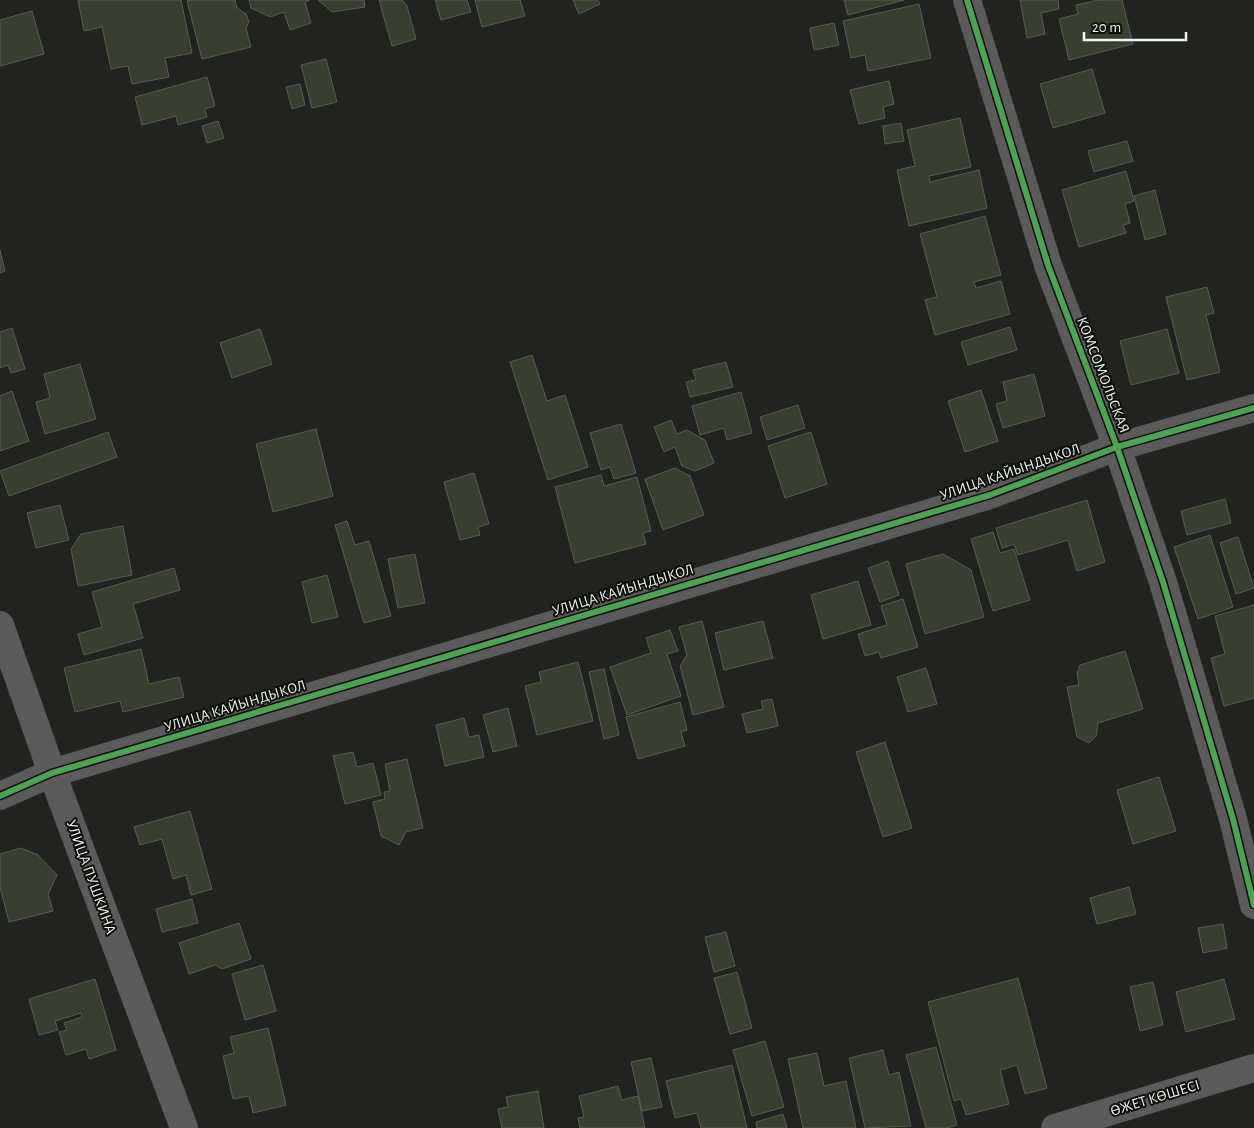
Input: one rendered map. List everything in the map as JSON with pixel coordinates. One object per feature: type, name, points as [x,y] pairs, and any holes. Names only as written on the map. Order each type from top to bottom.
[{"type":"street","name":"КОМСОМОЛЬСКАЯ","points":[[967,0],[1048,265],[1117,447],[1164,582],[1233,819],[1254,905]]},
{"type":"street","name":"УЛИЦА КАЙЫНДЫКОЛ","points":[[0,796],[52,774],[990,495],[1117,447],[1254,408]]},
{"type":"street","name":"УЛИЦА ПУШКИНА","points":[[0,625],[52,774],[184,1128]]},
{"type":"street","name":"ӨЖЕТ КӨШЕСІ","points":[[1055,1128],[1254,1068]]},
{"type":"building","points":[[78,0],[181,0],[192,53],[165,58],[169,77],[132,84],[128,66],[111,69],[102,27],[84,31]]},
{"type":"building","points":[[235,0],[237,8],[246,14],[249,22],[246,28],[251,47],[202,59],[187,1]]},
{"type":"building","points":[[249,0],[310,0],[305,2],[311,23],[290,30],[284,12],[270,17],[251,8]]},
{"type":"building","points":[[318,0],[364,0],[365,7],[332,12]]},
{"type":"building","points":[[379,0],[402,0],[407,6],[416,39],[392,46]]},
{"type":"building","points":[[435,0],[467,0],[471,12],[441,20]]},
{"type":"building","points":[[475,0],[520,0],[525,16],[482,27]]},
{"type":"building","points":[[573,0],[598,0],[600,4],[579,14]]},
{"type":"building","points":[[844,0],[904,0],[848,15]]},
{"type":"building","points":[[1020,0],[1058,0],[1059,9],[1041,13],[1045,34],[1027,38]]},
{"type":"building","points":[[1098,0],[1122,0],[1133,44],[1069,60],[1059,19],[1078,14],[1076,5]]},
{"type":"building","points":[[919,4],[931,58],[868,71],[865,55],[851,58],[843,21]]},
{"type":"building","points":[[32,11],[44,54],[0,66],[0,20]]},
{"type":"building","points":[[834,23],[839,45],[814,50],[810,28]]},
{"type":"building","points":[[326,59],[337,102],[312,108],[301,65]]},
{"type":"building","points":[[1092,69],[1105,113],[1053,128],[1040,84]]},
{"type":"building","points":[[207,77],[215,106],[205,109],[207,117],[178,125],[176,116],[142,125],[135,97]]},
{"type":"building","points":[[889,81],[894,104],[883,107],[885,118],[859,124],[850,90]]},
{"type":"building","points":[[300,84],[305,105],[292,109],[286,87]]},
{"type":"building","points":[[960,118],[971,167],[929,176],[930,182],[979,170],[987,208],[909,226],[897,170],[915,166],[907,130]]},
{"type":"building","points":[[218,121],[224,138],[207,143],[202,126]]},
{"type":"building","points":[[901,123],[904,141],[885,144],[883,126]]},
{"type":"building","points":[[1127,141],[1133,161],[1094,172],[1088,151]]},
{"type":"building","points":[[1126,171],[1134,201],[1125,204],[1130,223],[1123,225],[1126,233],[1079,247],[1062,190]]},
{"type":"building","points":[[1155,190],[1166,234],[1145,240],[1134,196]]},
{"type":"building","points":[[985,216],[1001,275],[974,282],[976,288],[1001,281],[1010,314],[935,335],[925,300],[937,297],[920,234]]},
{"type":"building","points":[[0,250],[5,271],[0,273]]},
{"type":"building","points":[[1207,287],[1214,313],[1206,315],[1220,372],[1187,380],[1166,297]]},
{"type":"building","points":[[1010,327],[1017,350],[968,365],[961,342]]},
{"type":"building","points":[[12,328],[25,369],[11,373],[8,365],[0,368],[0,332]]},
{"type":"building","points":[[260,329],[272,364],[232,378],[220,343]]},
{"type":"building","points":[[1167,329],[1179,373],[1131,385],[1120,341]]},
{"type":"building","points":[[532,355],[547,401],[565,395],[588,467],[548,480],[510,362]]},
{"type":"building","points":[[726,362],[733,387],[690,397],[686,382],[696,380],[693,370]]},
{"type":"building","points":[[80,364],[96,419],[45,434],[36,402],[50,398],[44,374]]},
{"type":"building","points":[[1034,374],[1045,416],[1003,428],[996,404],[1007,401],[1003,382]]},
{"type":"building","points":[[981,390],[998,441],[965,452],[948,401]]},
{"type":"building","points":[[12,391],[29,441],[0,451],[0,396]]},
{"type":"building","points":[[741,392],[752,433],[727,440],[724,428],[700,435],[692,406]]},
{"type":"building","points":[[798,405],[805,428],[767,440],[760,417]]},
{"type":"building","points":[[671,420],[677,434],[687,430],[705,440],[714,463],[695,471],[682,466],[675,447],[664,452],[654,427]]},
{"type":"building","points":[[621,424],[636,473],[614,479],[610,467],[601,470],[590,433]]},
{"type":"building","points":[[316,429],[333,496],[273,512],[256,444]]},
{"type":"building","points":[[108,432],[117,457],[9,496],[0,471]]},
{"type":"building","points":[[811,432],[827,484],[785,498],[768,446]]},
{"type":"building","points":[[675,468],[690,476],[704,515],[663,530],[645,479]]},
{"type":"building","points":[[474,473],[489,524],[478,527],[480,535],[460,540],[444,482]]},
{"type":"building","points":[[601,475],[604,486],[637,477],[651,531],[643,533],[646,544],[575,563],[555,487]]},
{"type":"building","points":[[1225,499],[1231,523],[1187,535],[1181,511]]},
{"type":"building","points":[[1087,500],[1105,562],[1077,571],[1068,540],[1018,555],[1014,544],[1002,548],[996,528]]},
{"type":"building","points":[[60,505],[69,540],[36,548],[27,513]]},
{"type":"building","points":[[347,521],[355,545],[369,541],[391,616],[364,623],[335,525]]},
{"type":"building","points":[[123,526],[132,575],[78,586],[71,549],[81,534]]},
{"type":"building","points":[[993,532],[1000,553],[1014,549],[1030,600],[993,611],[971,539]]},
{"type":"building","points":[[1210,535],[1233,607],[1198,619],[1174,547]]},
{"type":"building","points":[[1238,537],[1254,588],[1236,594],[1220,543]]},
{"type":"building","points":[[415,554],[425,603],[398,608],[388,559]]},
{"type":"building","points":[[943,554],[971,570],[984,617],[925,634],[906,564]]},
{"type":"building","points":[[888,561],[899,595],[880,602],[868,568]]},
{"type":"building","points":[[174,568],[180,590],[133,604],[143,638],[84,655],[78,634],[102,627],[92,592]]},
{"type":"building","points":[[327,575],[338,617],[312,623],[302,582]]},
{"type":"building","points":[[858,581],[871,625],[823,639],[811,595]]},
{"type":"building","points":[[903,599],[918,647],[881,658],[879,652],[865,656],[858,634],[887,625],[881,606]]},
{"type":"building","points":[[1254,605],[1254,698],[1224,706],[1211,658],[1225,654],[1215,616]]},
{"type":"building","points":[[702,621],[724,707],[693,715],[680,666],[687,655],[679,627]]},
{"type":"building","points":[[763,621],[773,658],[724,670],[715,633]]},
{"type":"building","points":[[670,630],[678,651],[667,654],[681,696],[627,715],[610,667],[651,653],[646,638]]},
{"type":"building","points":[[141,649],[149,684],[179,677],[184,697],[123,712],[120,701],[75,712],[64,668]]},
{"type":"building","points":[[1125,651],[1143,709],[1098,723],[1096,736],[1089,743],[1077,737],[1067,687],[1079,685],[1077,673],[1080,665]]},
{"type":"building","points":[[578,662],[593,721],[537,735],[525,686],[541,682],[539,672]]},
{"type":"building","points":[[926,668],[937,704],[908,712],[897,677]]},
{"type":"building","points":[[604,669],[619,735],[604,739],[589,672]]},
{"type":"building","points":[[772,699],[778,726],[747,733],[742,714],[763,709],[761,701]]},
{"type":"building","points":[[680,702],[687,730],[681,732],[685,746],[638,759],[626,717]]},
{"type":"building","points":[[508,708],[517,746],[493,752],[483,715]]},
{"type":"building","points":[[464,718],[469,737],[479,735],[484,757],[445,766],[436,725]]},
{"type":"building","points":[[885,742],[912,828],[883,837],[856,752]]},
{"type":"building","points":[[353,752],[357,767],[373,763],[381,795],[345,804],[333,756]]},
{"type":"building","points":[[407,759],[423,828],[406,832],[399,845],[381,836],[373,802],[385,799],[384,792],[390,791],[385,764]]},
{"type":"building","points":[[1159,777],[1176,831],[1133,844],[1117,790]]},
{"type":"building","points":[[190,811],[212,889],[191,895],[186,875],[173,879],[162,839],[140,845],[134,827]]},
{"type":"building","points":[[21,848],[38,855],[57,875],[48,894],[53,911],[9,922],[0,887],[0,854]]},
{"type":"building","points":[[1129,887],[1136,914],[1097,924],[1090,898]]},
{"type":"building","points":[[192,899],[198,923],[162,932],[156,909]]},
{"type":"building","points":[[239,923],[251,959],[222,969],[215,965],[189,974],[179,943]]},
{"type":"building","points":[[1223,924],[1227,948],[1203,953],[1198,928]]},
{"type":"building","points":[[726,932],[735,966],[714,972],[705,937]]},
{"type":"building","points":[[263,965],[276,1011],[245,1020],[232,974]]},
{"type":"building","points":[[737,972],[752,1028],[730,1034],[714,978]]},
{"type":"building","points":[[1018,978],[1047,1088],[1025,1094],[1017,1065],[1000,1070],[1009,1104],[966,1115],[961,1099],[954,1101],[928,1002]]},
{"type":"building","points":[[95,979],[116,1050],[89,1059],[86,1049],[66,1055],[59,1032],[67,1030],[64,1023],[82,1017],[81,1013],[55,1021],[58,1030],[39,1035],[29,999]]},
{"type":"building","points":[[1224,979],[1235,1019],[1186,1032],[1176,992]]},
{"type":"building","points":[[1153,982],[1163,1025],[1140,1031],[1130,987]]},
{"type":"building","points":[[268,1028],[286,1105],[253,1113],[249,1096],[233,1099],[223,1056],[234,1053],[230,1037]]},
{"type":"building","points":[[765,1041],[784,1107],[752,1116],[733,1050]]},
{"type":"building","points":[[936,1047],[957,1125],[947,1128],[926,1128],[906,1055]]},
{"type":"building","points":[[883,1050],[889,1075],[899,1072],[911,1126],[865,1128],[849,1058]]},
{"type":"building","points":[[817,1053],[824,1086],[846,1081],[856,1128],[803,1128],[788,1059]]},
{"type":"building","points":[[651,1058],[662,1107],[642,1111],[631,1062]]},
{"type":"building","points":[[732,1065],[747,1128],[701,1128],[697,1113],[675,1118],[666,1081]]},
{"type":"building","points":[[618,1086],[622,1100],[638,1096],[645,1128],[580,1128],[578,1118],[584,1117],[579,1096]]},
{"type":"building","points":[[538,1091],[544,1128],[502,1128],[498,1109],[508,1107],[506,1097]]},
{"type":"building","points":[[783,1114],[787,1128],[757,1128],[756,1122]]},
{"type":"cycle path","points":[[967,0],[1048,265],[1117,447],[1163,582],[1233,819],[1254,905]]},
{"type":"cycle path","points":[[0,796],[52,773],[990,495],[1117,447],[1254,408]]}]
